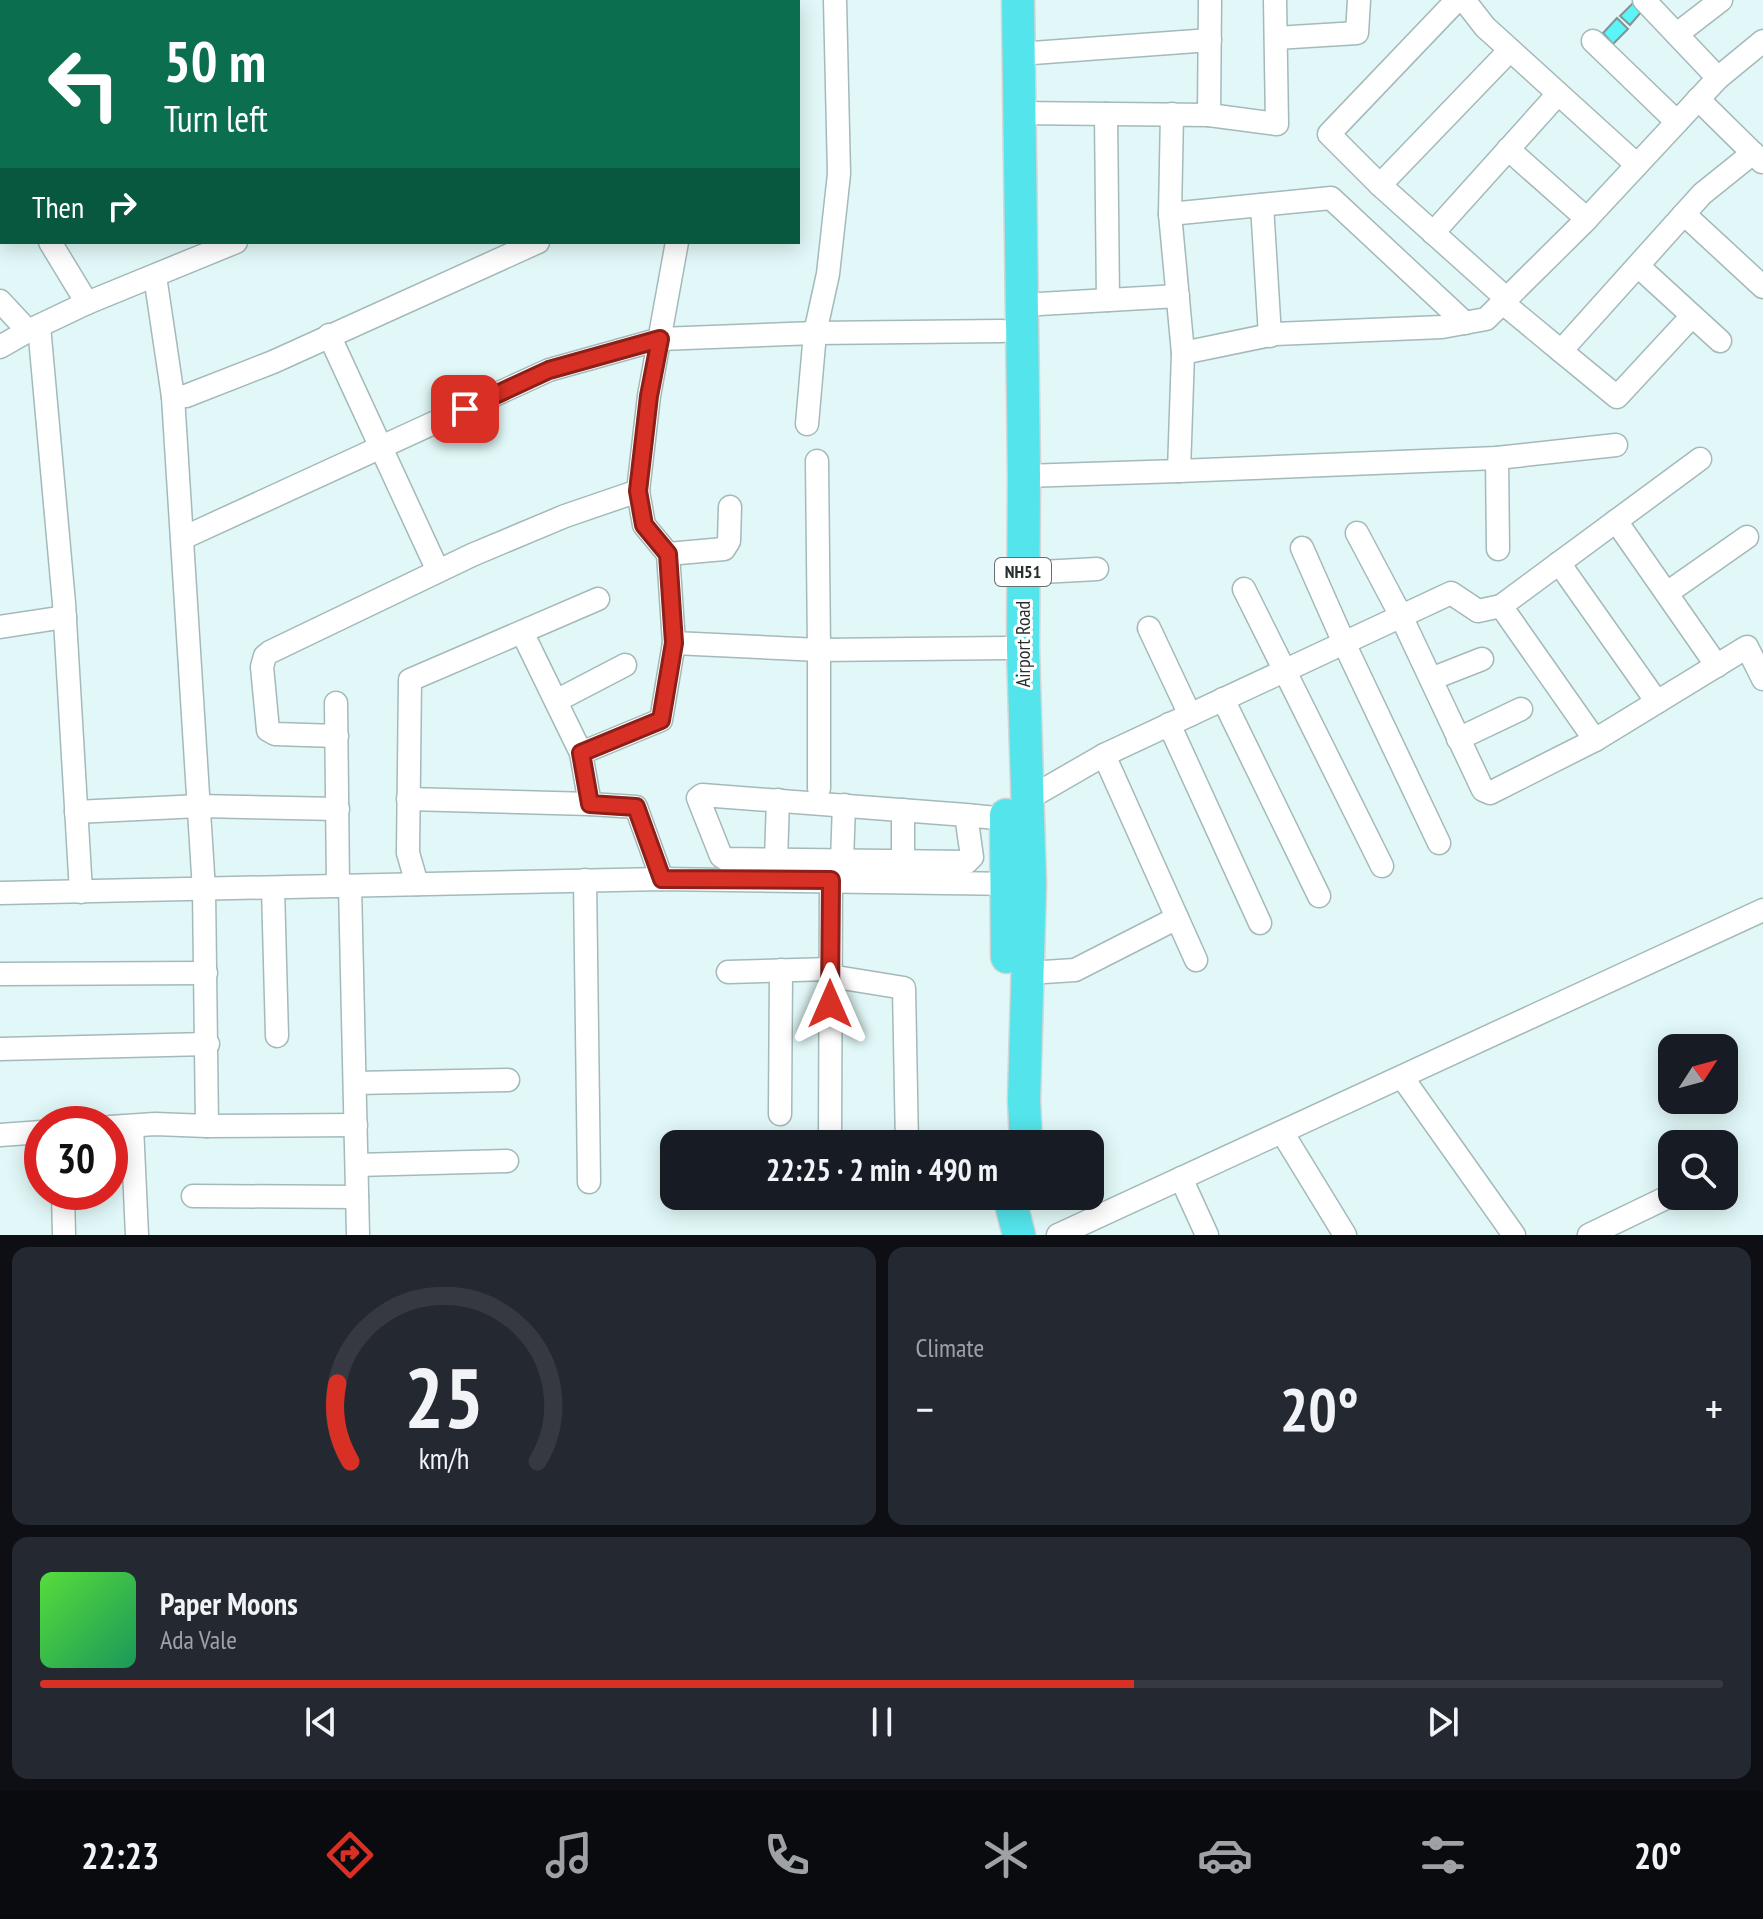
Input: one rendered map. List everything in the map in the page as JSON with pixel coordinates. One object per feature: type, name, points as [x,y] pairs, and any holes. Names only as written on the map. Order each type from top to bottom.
[{"type":"highway","name":"Airport Road","points":[[998,0],[1007,648],[1018,884],[1009,1130]]},
{"type":"highway","name":"Airport Road","points":[[1016,809],[1024,476],[1017,113],[1018,0]]},
{"type":"highway","name":"Airport Road","points":[[1018,884],[1028,973],[1025,1130]]},
{"type":"highway","points":[[1013,1210],[1019,1235]]},
{"type":"highway","points":[[1032,1210],[1038,1235]]},
{"type":"street","points":[[807,424],[815,333],[828,274],[839,174],[835,0]]},
{"type":"street","points":[[1209,115],[1210,0]]},
{"type":"street","points":[[1017,113],[1209,115],[1277,124],[1275,0]]},
{"type":"street","points":[[1276,38],[1357,33],[1359,0]]},
{"type":"street","points":[[1457,0],[1329,134],[1505,301],[1617,397],[1692,316]]},
{"type":"street","points":[[1464,0],[1485,27],[1637,165]]},
{"type":"street","points":[[1644,0],[1718,78]]},
{"type":"street","points":[[1677,34],[1721,0]]},
{"type":"street","points":[[1019,54],[1210,40]]},
{"type":"street","points":[[1593,41],[1677,122]]},
{"type":"street","points":[[1380,185],[1510,50]]},
{"type":"street","points":[[1183,353],[1270,336],[1442,327],[1486,319],[1587,219],[1718,78],[1758,53]]},
{"type":"street","points":[[1433,233],[1558,94]]},
{"type":"street","points":[[1561,351],[1702,194],[1758,158],[1698,99]]},
{"type":"street","points":[[1106,114],[1108,300]]},
{"type":"street","points":[[1172,114],[1170,214],[1183,353],[1179,471]]},
{"type":"street","points":[[1508,149],[1587,219]]},
{"type":"street","points":[[1170,214],[1331,198],[1465,323]]},
{"type":"street","points":[[1262,205],[1270,336]]},
{"type":"street","points":[[1684,214],[1763,287]]},
{"type":"street","points":[[51,244],[87,303]]},
{"type":"street","points":[[0,347],[87,303],[231,244]]},
{"type":"street","points":[[173,397],[186,396],[244,373],[534,244]]},
{"type":"street","points":[[581,753],[661,720],[674,643],[668,554],[644,525],[638,491],[649,396],[677,244]]},
{"type":"street","points":[[1638,266],[1720,341]]},
{"type":"street","points":[[155,276],[173,397],[183,538],[204,890],[207,1126]]},
{"type":"street","points":[[1022,305],[1178,296]]},
{"type":"street","points":[[0,301],[34,329],[65,617],[81,892]]},
{"type":"street","points":[[183,538],[549,370],[660,339],[1002,331]]},
{"type":"street","points":[[329,335],[438,571]]},
{"type":"street","points":[[1024,476],[1497,458],[1616,445]]},
{"type":"street","points":[[1497,458],[1498,549]]},
{"type":"street","points":[[1018,884],[836,870],[776,860],[723,858],[698,798],[702,795],[966,815],[1016,809],[1104,755],[1451,593],[1478,611],[1501,606],[1700,459]]},
{"type":"street","points":[[817,461],[819,788]]},
{"type":"street","points":[[337,736],[271,733],[266,726],[262,667],[265,656],[438,571],[565,516],[638,491]]},
{"type":"street","points":[[668,554],[724,549],[729,541],[730,507]]},
{"type":"street","points":[[1616,521],[1717,666]]},
{"type":"street","points":[[1357,533],[1401,616],[1478,783],[1490,793],[1595,740],[1755,642],[1763,679]]},
{"type":"street","points":[[1667,593],[1747,537]]},
{"type":"street","points":[[1302,548],[1439,843]]},
{"type":"street","points":[[1559,563],[1657,702]]},
{"type":"street","points":[[1023,573],[1097,569]]},
{"type":"street","points":[[1244,589],[1382,866]]},
{"type":"street","points":[[417,884],[408,853],[410,680],[598,599]]},
{"type":"street","points":[[1501,606],[1595,740]]},
{"type":"street","points":[[0,627],[65,617]]},
{"type":"street","points":[[1149,628],[1180,720],[1260,923]]},
{"type":"street","points":[[522,632],[581,753],[590,804]]},
{"type":"street","points":[[674,643],[819,650],[1007,648]]},
{"type":"street","points":[[1431,679],[1482,659]]},
{"type":"street","points":[[556,701],[625,665]]},
{"type":"street","points":[[1223,699],[1319,896]]},
{"type":"street","points":[[336,703],[338,809],[355,1083],[358,1235]]},
{"type":"street","points":[[1458,739],[1521,709]]},
{"type":"street","points":[[1104,755],[1196,960]]},
{"type":"street","points":[[408,799],[636,807],[662,879]]},
{"type":"street","points":[[776,860],[778,800]]},
{"type":"street","points":[[830,1130],[830,973],[836,870],[844,805]]},
{"type":"street","points":[[76,812],[199,806],[338,809]]},
{"type":"street","points":[[903,810],[903,861]]},
{"type":"street","points":[[0,893],[662,879],[836,870],[903,861],[969,862],[972,857],[966,815]]},
{"type":"street","points":[[585,880],[589,1182]]},
{"type":"street","points":[[273,888],[277,1036]]},
{"type":"street","points":[[1058,1235],[1763,910]]},
{"type":"street","points":[[1028,973],[1075,970],[1177,918]]},
{"type":"street","points":[[780,1114],[781,970]]},
{"type":"street","points":[[728,972],[781,970],[830,973],[904,988],[907,1130]]},
{"type":"street","points":[[0,974],[206,973]]},
{"type":"street","points":[[0,1049],[208,1044]]},
{"type":"street","points":[[1402,1077],[1514,1235]]},
{"type":"street","points":[[355,1083],[508,1080]]},
{"type":"street","points":[[128,1127],[356,1125]]},
{"type":"street","points":[[1282,1132],[1345,1235]]},
{"type":"street","points":[[0,1135],[24,1133]]},
{"type":"street","points":[[357,1165],[507,1161]]},
{"type":"street","points":[[128,1174],[137,1235]]},
{"type":"street","points":[[1181,1178],[1207,1235]]},
{"type":"street","points":[[193,1196],[357,1197]]},
{"type":"street","points":[[1589,1235],[1658,1202]]},
{"type":"street","points":[[63,1210],[64,1235]]},
{"type":"building","points":[[1633,3],[1642,11],[1630,25],[1620,16]]},
{"type":"building","points":[[1617,18],[1628,29],[1613,44],[1603,33]]},
{"type":"route","points":[[465,409],[549,370],[660,339],[649,396],[638,491],[644,525],[668,554],[674,643],[661,720],[581,753],[590,804],[636,807],[662,879],[831,880],[830,1004]]}]
